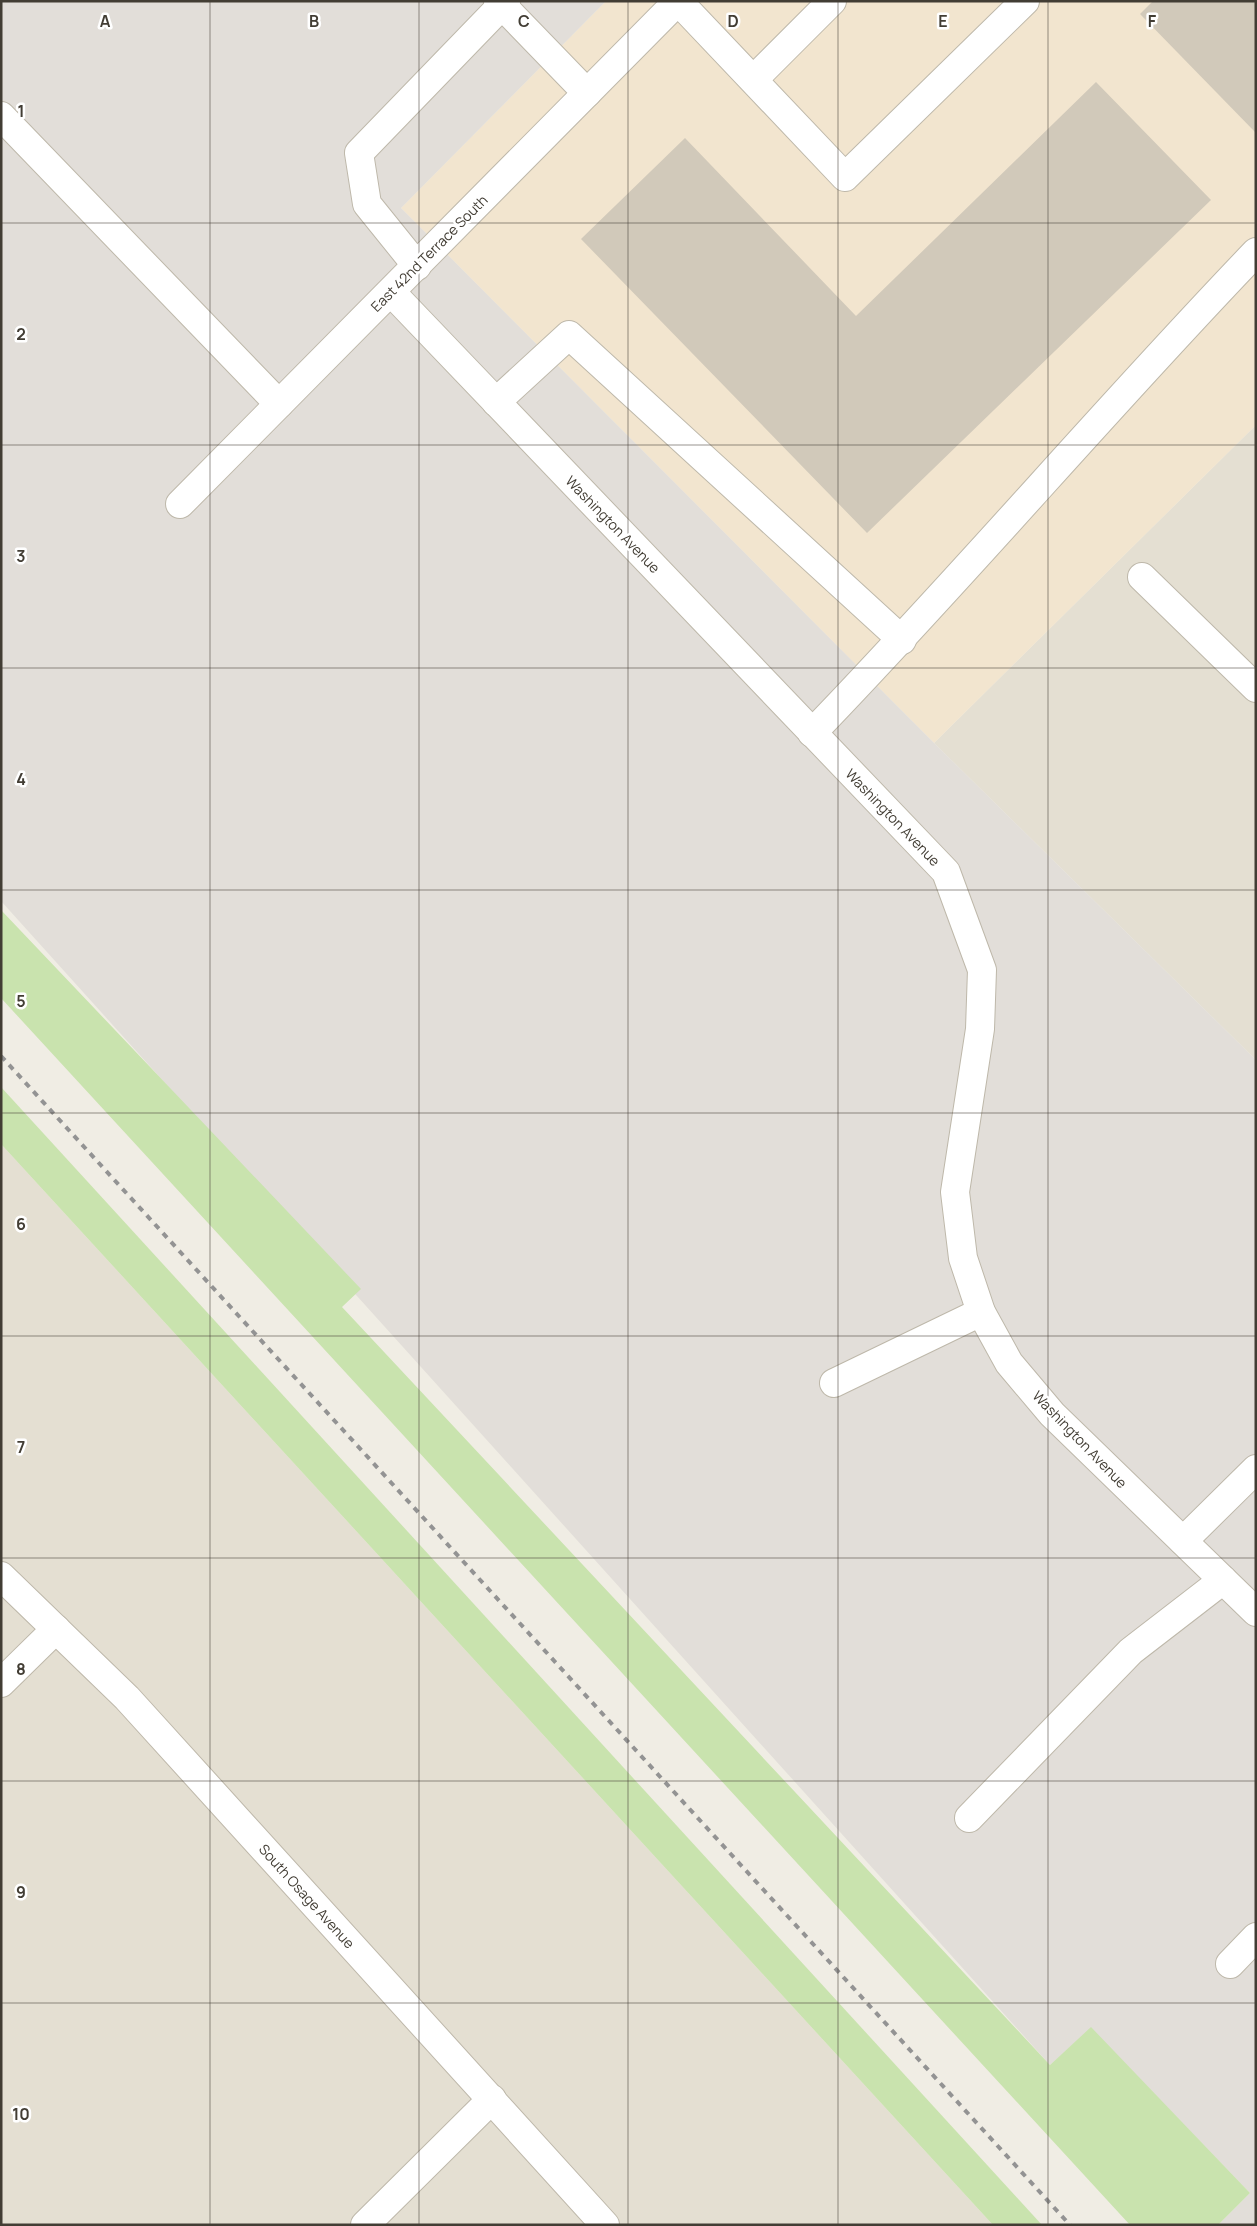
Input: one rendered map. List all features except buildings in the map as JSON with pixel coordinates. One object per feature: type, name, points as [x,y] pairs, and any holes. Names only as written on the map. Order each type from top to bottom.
[{"type":"street","points":[[678,1],[845,177],[1025,1]]},
{"type":"street","name":"East 42nd Terrace South","points":[[180,504],[678,1]]},
{"type":"street","points":[[754,79],[832,1]]},
{"type":"street","points":[[417,266],[366,204],[360,153],[502,3],[587,93]]},
{"type":"street","points":[[1,116],[279,404]]},
{"type":"street","points":[[812,733],[902,640],[1190,321],[1256,252]]},
{"type":"street","name":"Washington Avenue","points":[[391,292],[946,872],[982,970],[980,1029],[955,1192],[964,1258],[981,1312],[1009,1362],[1052,1414],[1256,1612]]},
{"type":"street","points":[[496,402],[569,336],[902,640]]},
{"type":"street","points":[[1142,577],[1256,688]]},
{"type":"street","points":[[834,1384],[981,1312]]},
{"type":"street","points":[[1183,1541],[1256,1469]]},
{"type":"street","name":"South Osage Avenue","points":[[1,1576],[127,1698],[605,2225]]},
{"type":"street","points":[[969,1818],[1131,1651],[1223,1580]]},
{"type":"street","points":[[1,1683],[56,1629]]},
{"type":"street","points":[[1230,1964],[1256,1937]]},
{"type":"street","points":[[365,2225],[492,2099]]},
{"type":"shaded area","points":[[1,1],[606,1],[401,208],[934,743],[1256,1060],[1256,2225],[1218,2225],[1250,2193],[1091,2028],[1050,2065],[1,901]]},
{"type":"shaded area","points":[[606,1],[1256,1],[1256,425],[934,743],[401,208]]},
{"type":"shaded area","points":[[1256,425],[1256,1060],[934,743]]},
{"type":"shaded area","points":[[1,1144],[993,2225],[1,2225]]},
{"type":"green space","points":[[1,910],[361,1289],[342,1307],[1050,2065],[1091,2027],[1250,2193],[1218,2225],[1130,2225],[1,998]]},
{"type":"green space","points":[[1,1087],[1042,2225],[993,2225],[1,1144]]},
{"type":"railway","points":[[1,1056],[1070,2225]]}]
